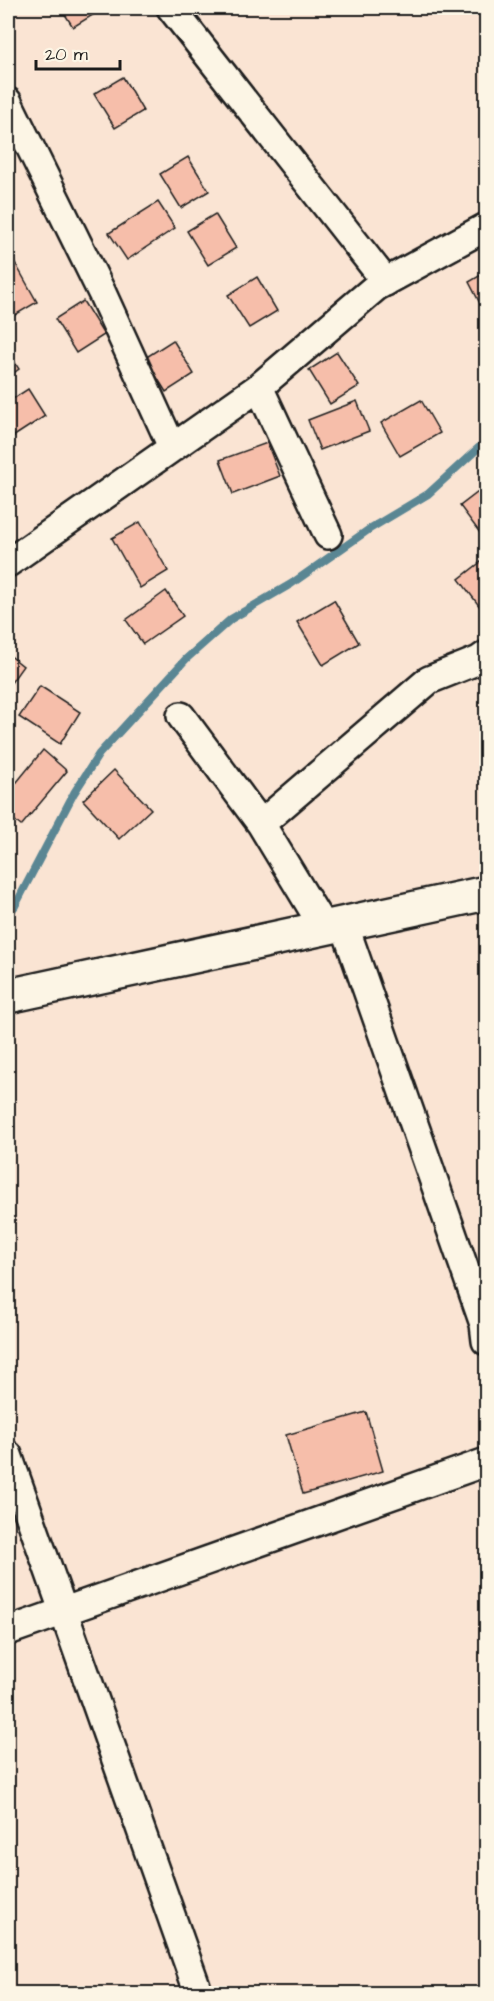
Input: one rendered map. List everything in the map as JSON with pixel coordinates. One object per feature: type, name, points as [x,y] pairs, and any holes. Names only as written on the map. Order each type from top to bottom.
[{"type":"street","points":[[171,8],[386,282]]},
{"type":"street","points":[[8,102],[102,293],[172,447]]},
{"type":"street","points":[[8,563],[259,387],[376,288],[486,227]]},
{"type":"street","points":[[259,387],[328,535]]},
{"type":"street","points":[[261,824],[429,680],[484,663]]},
{"type":"street","points":[[181,716],[334,926],[484,1324],[486,1341]]},
{"type":"street","points":[[8,996],[486,893]]},
{"type":"street","points":[[8,1455],[199,1994]]},
{"type":"street","points":[[8,1631],[486,1462]]},
{"type":"building","points":[[61,8],[100,8],[101,10],[73,27]]},
{"type":"building","points":[[123,77],[143,111],[115,128],[94,94]]},
{"type":"building","points":[[188,157],[209,191],[181,208],[160,174]]},
{"type":"building","points":[[158,202],[175,228],[127,260],[109,233]]},
{"type":"building","points":[[215,214],[236,248],[208,265],[187,231]]},
{"type":"building","points":[[9,252],[37,302],[10,318],[8,314]]},
{"type":"building","points":[[486,272],[486,310],[484,311],[469,282]]},
{"type":"building","points":[[257,277],[277,311],[249,328],[228,295]]},
{"type":"building","points":[[83,301],[104,335],[76,353],[55,319]]},
{"type":"building","points":[[173,340],[194,374],[166,392],[145,358]]},
{"type":"building","points":[[8,352],[19,369],[8,377]]},
{"type":"building","points":[[337,352],[359,386],[330,404],[309,370]]},
{"type":"building","points":[[28,389],[45,416],[8,440],[8,402]]},
{"type":"building","points":[[421,400],[440,433],[400,456],[381,423]]},
{"type":"building","points":[[357,401],[369,431],[320,450],[308,420]]},
{"type":"building","points":[[267,443],[280,476],[233,494],[220,460]]},
{"type":"building","points":[[486,486],[486,541],[460,506]]},
{"type":"building","points":[[140,522],[168,571],[140,588],[112,538]]},
{"type":"building","points":[[486,558],[486,615],[459,579]]},
{"type":"building","points":[[166,591],[183,616],[143,644],[126,620]]},
{"type":"building","points":[[334,600],[359,643],[323,665],[297,622]]},
{"type":"building","points":[[8,654],[23,666],[8,687]]},
{"type":"building","points":[[40,686],[80,712],[60,744],[19,717]]},
{"type":"building","points":[[43,750],[67,771],[21,826],[8,815],[8,793]]},
{"type":"building","points":[[114,770],[151,809],[119,839],[83,800]]},
{"type":"building","points":[[366,1412],[383,1471],[303,1494],[286,1435]]},
{"type":"waterway","points":[[8,914],[15,906],[74,793],[99,754],[186,659],[231,619],[291,584],[371,528],[428,494],[486,441]]}]
